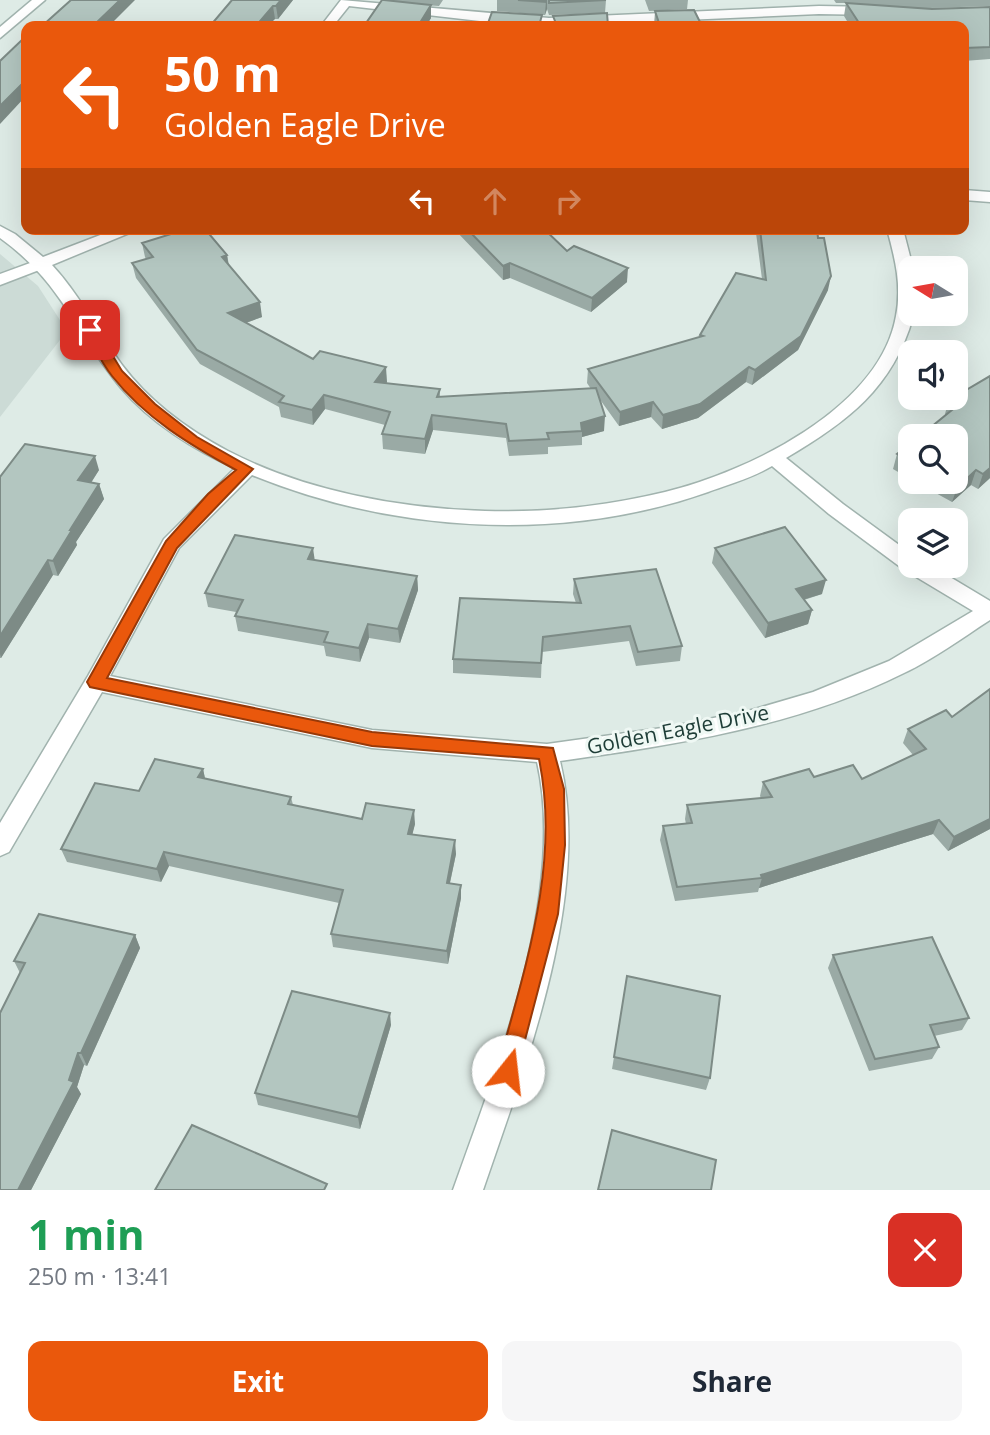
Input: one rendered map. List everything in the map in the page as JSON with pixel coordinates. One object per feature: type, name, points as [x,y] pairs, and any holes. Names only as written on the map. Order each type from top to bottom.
[{"type":"street","points":[[0,34],[39,0]]},
{"type":"street","points":[[766,0],[779,21]]},
{"type":"street","points":[[331,21],[347,1],[519,21]]},
{"type":"street","points":[[553,21],[845,9],[886,12]]},
{"type":"street","points":[[969,195],[990,197]]},
{"type":"street","points":[[0,231],[41,264],[63,288],[117,373],[133,391],[192,440],[246,469],[298,488],[380,509],[421,514],[514,517],[565,515],[672,496],[718,482],[776,459],[850,408],[890,358],[903,331],[908,306],[908,280],[897,235]]},
{"type":"street","points":[[0,280],[116,235]]},
{"type":"street","points":[[776,459],[836,509],[898,554]]},
{"type":"street","points":[[0,845],[96,682],[171,544],[214,498],[246,469]]},
{"type":"street","points":[[935,578],[990,610]]},
{"type":"street","name":"Golden Eagle Drive","points":[[96,682],[372,739],[547,753],[669,736],[748,720],[819,699],[897,667],[990,610]]},
{"type":"street","points":[[468,1190],[505,1081],[548,914],[556,845],[555,789],[547,753]]},
{"type":"shaded area","points":[[0,254],[38,286],[67,331],[0,417]]},
{"type":"building","points":[[71,0],[120,0],[98,21],[48,21]]},
{"type":"building","points":[[232,0],[281,0],[260,21],[214,21]]},
{"type":"building","points":[[382,0],[431,5],[421,21],[367,21]]},
{"type":"building","points":[[549,0],[606,0],[549,3]]},
{"type":"building","points":[[846,3],[932,9],[990,7],[990,47],[969,48],[969,21],[858,21]]},
{"type":"building","points":[[694,10],[700,21],[658,21],[655,11]]},
{"type":"building","points":[[492,12],[542,15],[540,21],[489,21]]},
{"type":"building","points":[[607,13],[608,21],[555,21],[553,16]]},
{"type":"building","points":[[21,41],[21,85],[0,106],[0,61]]},
{"type":"building","points":[[168,235],[210,235],[227,255],[222,257],[260,302],[228,313],[313,359],[320,351],[386,367],[375,382],[440,389],[437,397],[596,388],[605,416],[581,423],[582,431],[547,433],[549,439],[509,441],[506,424],[432,415],[425,439],[382,434],[390,412],[324,395],[312,410],[279,402],[284,396],[197,350],[132,263],[153,257],[142,243]]},
{"type":"building","points":[[473,235],[550,235],[567,251],[574,246],[628,268],[592,298],[510,263],[503,266]]},
{"type":"building","points":[[761,235],[818,235],[818,238],[824,238],[831,276],[801,336],[755,370],[749,367],[700,404],[663,415],[653,402],[620,412],[588,369],[703,336],[700,335],[736,273],[766,280]]},
{"type":"building","points":[[990,376],[990,468],[983,474],[976,470],[968,478],[968,424],[935,424],[952,410],[968,410],[968,389]]},
{"type":"building","points":[[25,444],[95,456],[78,480],[99,484],[53,561],[48,560],[0,636],[0,477]]},
{"type":"building","points":[[785,527],[826,580],[796,589],[812,610],[768,623],[715,548]]},
{"type":"building","points":[[235,535],[313,548],[308,559],[417,576],[398,629],[368,624],[359,648],[324,642],[328,632],[235,616],[243,600],[205,593]]},
{"type":"building","points":[[656,569],[682,646],[638,652],[630,626],[543,637],[541,663],[453,659],[460,598],[581,603],[574,579]]},
{"type":"building","points":[[990,689],[990,819],[954,837],[939,820],[761,875],[762,878],[677,887],[663,826],[692,823],[687,805],[772,797],[763,782],[809,769],[814,777],[853,765],[862,779],[926,749],[908,729],[946,710],[952,717]]},
{"type":"building","points":[[155,759],[203,769],[198,777],[291,797],[288,804],[362,819],[366,803],[414,810],[408,834],[455,840],[447,883],[461,885],[447,951],[331,934],[343,890],[164,852],[157,869],[61,849],[95,783],[139,791]]},
{"type":"building","points":[[39,914],[135,935],[81,1053],[78,1053],[69,1080],[74,1082],[18,1190],[0,1190],[0,1013],[25,963],[14,961]]},
{"type":"building","points":[[932,937],[969,1018],[930,1025],[939,1047],[875,1059],[833,955]]},
{"type":"building","points":[[627,976],[720,996],[710,1078],[614,1057]]},
{"type":"building","points":[[292,991],[390,1013],[358,1117],[255,1093]]},
{"type":"building","points":[[192,1125],[327,1184],[324,1190],[155,1190]]},
{"type":"building","points":[[612,1130],[716,1160],[711,1190],[598,1190]]},
{"type":"route","points":[[90,330],[117,373],[150,407],[192,440],[246,469],[189,523],[171,544],[96,682],[372,739],[547,753],[555,789],[556,845],[548,914],[508,1071]]}]
